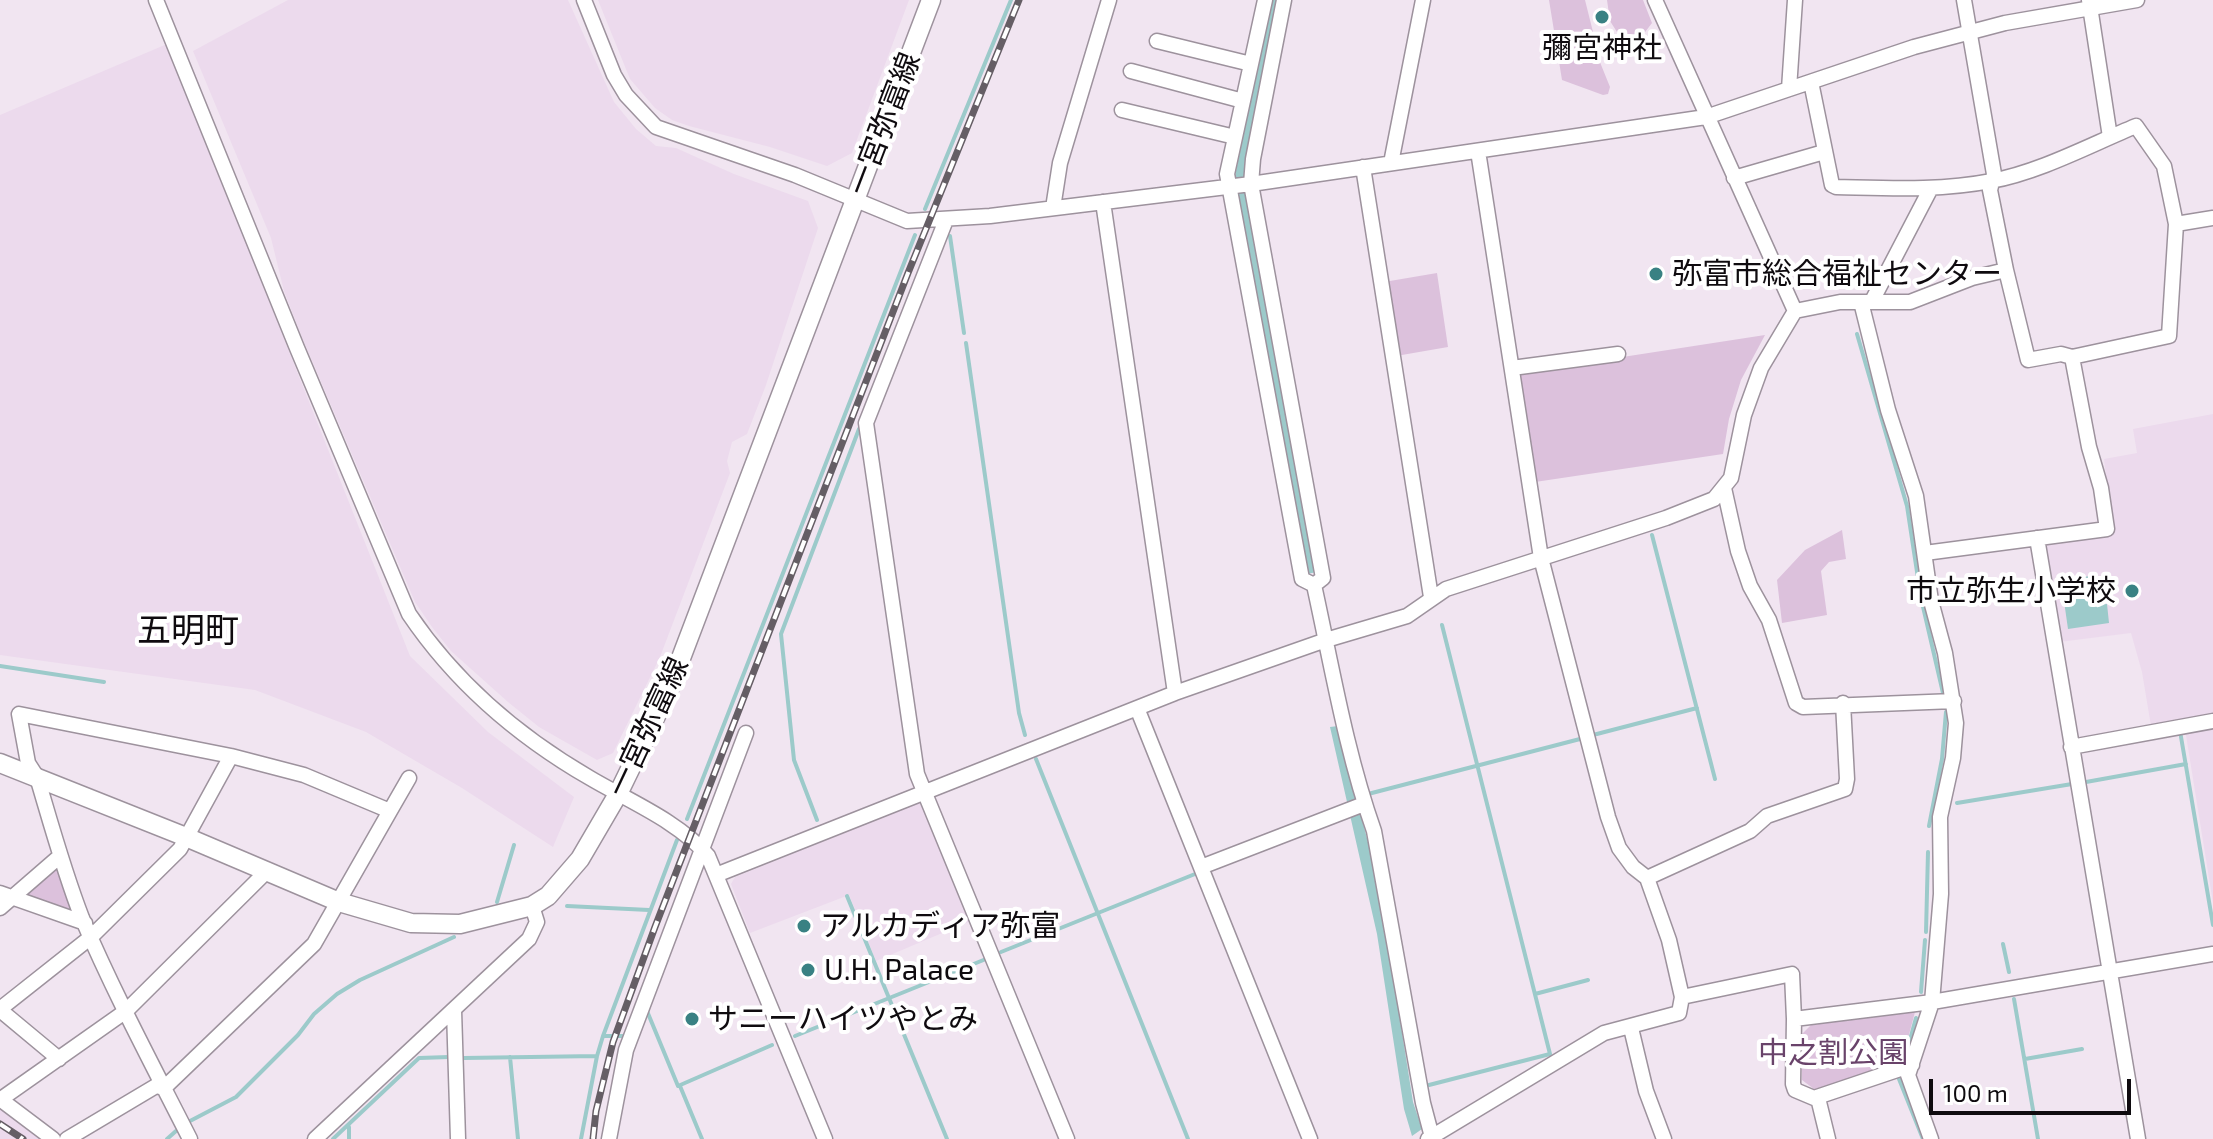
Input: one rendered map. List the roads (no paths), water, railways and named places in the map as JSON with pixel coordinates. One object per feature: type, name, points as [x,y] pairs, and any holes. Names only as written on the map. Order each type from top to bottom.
[{"type":"main road","name":"一宮弥富線","points":[[0,763],[339,902],[411,923],[460,924],[532,906],[548,896],[580,859],[618,794],[670,687],[931,0]]},
{"type":"street","points":[[156,0],[409,614],[429,643],[465,683],[519,731],[587,777],[679,831],[701,848],[716,875],[825,1139]]},
{"type":"street","points":[[584,0],[614,75],[626,95],[656,127],[795,175],[907,221],[946,220],[1241,185],[1706,117],[1914,47],[2089,4],[2137,0]]},
{"type":"street","points":[[1053,208],[1060,163],[1109,0]]},
{"type":"street","points":[[1265,0],[1227,174],[1241,185],[1323,578],[1314,585]]},
{"type":"street","points":[[1284,0],[1253,159],[1241,185],[1302,579],[1314,585]]},
{"type":"street","points":[[1391,163],[1423,0]]},
{"type":"street","points":[[1655,0],[1795,311]]},
{"type":"street","points":[[1789,89],[1795,0]]},
{"type":"street","points":[[1811,82],[1824,152],[1832,185],[1836,187],[1931,188],[1992,181],[2136,126],[2164,166],[2176,224],[2169,336],[2072,357],[2061,354],[2028,360],[1990,190],[1992,181],[1994,174],[1964,0]]},
{"type":"street","points":[[2089,4],[2110,137]]},
{"type":"street","points":[[1157,41],[1251,64]]},
{"type":"street","points":[[1131,71],[1243,101]]},
{"type":"street","points":[[1122,110],[1235,137]]},
{"type":"street","points":[[1314,585],[1357,807],[1374,831],[1430,1138],[1604,1033],[1679,1013],[1682,997],[1669,940],[1647,878],[1633,867],[1619,848],[1608,817],[1541,558],[1478,151]]},
{"type":"street","points":[[1734,178],[1824,152]]},
{"type":"street","points":[[1363,167],[1431,597]]},
{"type":"street","points":[[1931,188],[1867,302],[1888,410],[1916,496],[1931,601],[1954,701],[1955,741],[1940,817],[1941,894],[1932,1002],[1908,1075],[1931,1139]]},
{"type":"street","points":[[1103,202],[1175,693]]},
{"type":"street","points":[[2176,224],[2213,218]]},
{"type":"street","points":[[946,220],[866,423],[917,774],[1067,1139]]},
{"type":"street","points":[[716,875],[1175,693],[1326,640],[1407,616],[1446,589],[1714,499],[1731,478],[1744,415],[1761,368],[1795,311],[1840,302],[1910,302],[1972,278],[2006,270]]},
{"type":"street","points":[[1512,368],[1618,354]]},
{"type":"street","points":[[1925,553],[2107,529],[2072,357]]},
{"type":"street","points":[[1724,488],[1742,563],[1750,586],[1769,620],[1796,703],[1803,707],[1843,703],[1954,701]]},
{"type":"street","points":[[2037,538],[2138,1139]]},
{"type":"street","points":[[1647,878],[1750,831],[1767,816],[1845,789],[1843,703]]},
{"type":"street","points":[[1137,708],[1310,1139]]},
{"type":"street","points":[[190,1139],[88,930],[60,856],[37,777],[28,763],[19,714],[231,756],[304,775],[390,811]]},
{"type":"street","points":[[2071,747],[2213,721]]},
{"type":"street","points":[[609,1139],[626,1050],[746,733]]},
{"type":"street","points":[[59,1059],[0,1010],[180,849],[231,756]]},
{"type":"street","points":[[164,1088],[314,944],[409,778]]},
{"type":"street","points":[[1201,867],[1357,807]]},
{"type":"street","points":[[0,908],[6,896],[60,856]]},
{"type":"street","points":[[53,1139],[1,1099],[126,1011],[267,871]]},
{"type":"street","points":[[6,896],[88,930]]},
{"type":"street","points":[[315,1139],[529,939],[537,922],[532,906]]},
{"type":"street","points":[[1794,1019],[1932,1002],[2213,954]]},
{"type":"street","points":[[1682,997],[1792,974],[1793,1084],[1795,1090],[1814,1098],[1912,1065]]},
{"type":"street","points":[[454,1010],[458,1139]]},
{"type":"street","points":[[1631,1028],[1646,1091],[1664,1139]]},
{"type":"street","points":[[67,1139],[156,1086],[164,1088]]},
{"type":"street","points":[[1818,1098],[1828,1139]]},
{"type":"waterway","points":[[925,209],[1011,0]]},
{"type":"waterway","points":[[687,819],[915,235]]},
{"type":"waterway","points":[[950,236],[964,333]]},
{"type":"waterway","points":[[1857,334],[1907,506],[1921,598],[1943,693]]},
{"type":"waterway","points":[[966,343],[1019,713],[1025,735]]},
{"type":"waterway","points":[[817,820],[794,760],[781,634],[859,429]]},
{"type":"waterway","points":[[1652,535],[1715,779]]},
{"type":"waterway","points":[[1429,1085],[1550,1054],[1442,625]]},
{"type":"waterway","points":[[0,666],[104,682]]},
{"type":"waterway","points":[[1593,735],[1697,708]]},
{"type":"waterway","points":[[1929,826],[1942,759],[1946,712]]},
{"type":"waterway","points":[[2180,731],[2213,925]]},
{"type":"waterway","points":[[1368,794],[1580,739]]},
{"type":"waterway","points":[[1036,759],[1188,1139]]},
{"type":"waterway","points":[[2086,782],[2186,764]]},
{"type":"waterway","points":[[1957,803],[2072,784]]},
{"type":"waterway","points":[[603,1036],[677,840]]},
{"type":"waterway","points":[[497,902],[514,845]]},
{"type":"waterway","points":[[1926,932],[1928,852]]},
{"type":"waterway","points":[[1001,952],[1195,874]]},
{"type":"waterway","points":[[847,896],[947,1139]]},
{"type":"waterway","points":[[567,906],[649,910]]},
{"type":"waterway","points":[[190,1121],[236,1097],[298,1035],[314,1014],[337,994],[360,980],[454,937]]},
{"type":"waterway","points":[[1921,992],[1925,940]]},
{"type":"waterway","points":[[2003,944],[2009,972]]},
{"type":"waterway","points":[[795,1036],[986,959]]},
{"type":"waterway","points":[[1535,994],[1588,980]]},
{"type":"waterway","points":[[2014,999],[2038,1139]]},
{"type":"waterway","points":[[647,1011],[678,1086],[772,1045]]},
{"type":"waterway","points":[[1908,1047],[1916,1018]]},
{"type":"waterway","points":[[464,1058],[597,1056],[603,1036],[625,1036],[626,1033]]},
{"type":"waterway","points":[[2025,1059],[2082,1049]]},
{"type":"waterway","points":[[581,1139],[597,1056]]},
{"type":"waterway","points":[[333,1139],[419,1058],[449,1057]]},
{"type":"waterway","points":[[510,1057],[518,1139]]},
{"type":"waterway","points":[[1899,1079],[1923,1139]]},
{"type":"waterway","points":[[680,1086],[702,1139]]},
{"type":"waterway","points":[[349,1127],[349,1139]]},
{"type":"waterway","points":[[167,1139],[176,1131]]},
{"type":"railway","points":[[593,1139],[596,1111],[613,1042],[655,927],[908,273],[1019,0]]},
{"type":"railway","points":[[0,1124],[23,1139]]},
{"type":"place","name":"彌宮神社","points":[[1602,17]]},
{"type":"place","name":"弥富市総合福祉センター","points":[[1656,274]]},
{"type":"place","name":"市立弥生小学校","points":[[2132,591]]},
{"type":"place","name":"アルカディア弥富","points":[[804,926]]},
{"type":"place","name":"U.H. Palace","points":[[808,970]]},
{"type":"place","name":"サニーハイツやとみ","points":[[692,1019]]},
{"type":"district","name":"五明町","points":[[188,631]]},
{"type":"park label","name":"中之割公園","points":[[1833,1053]]}]
